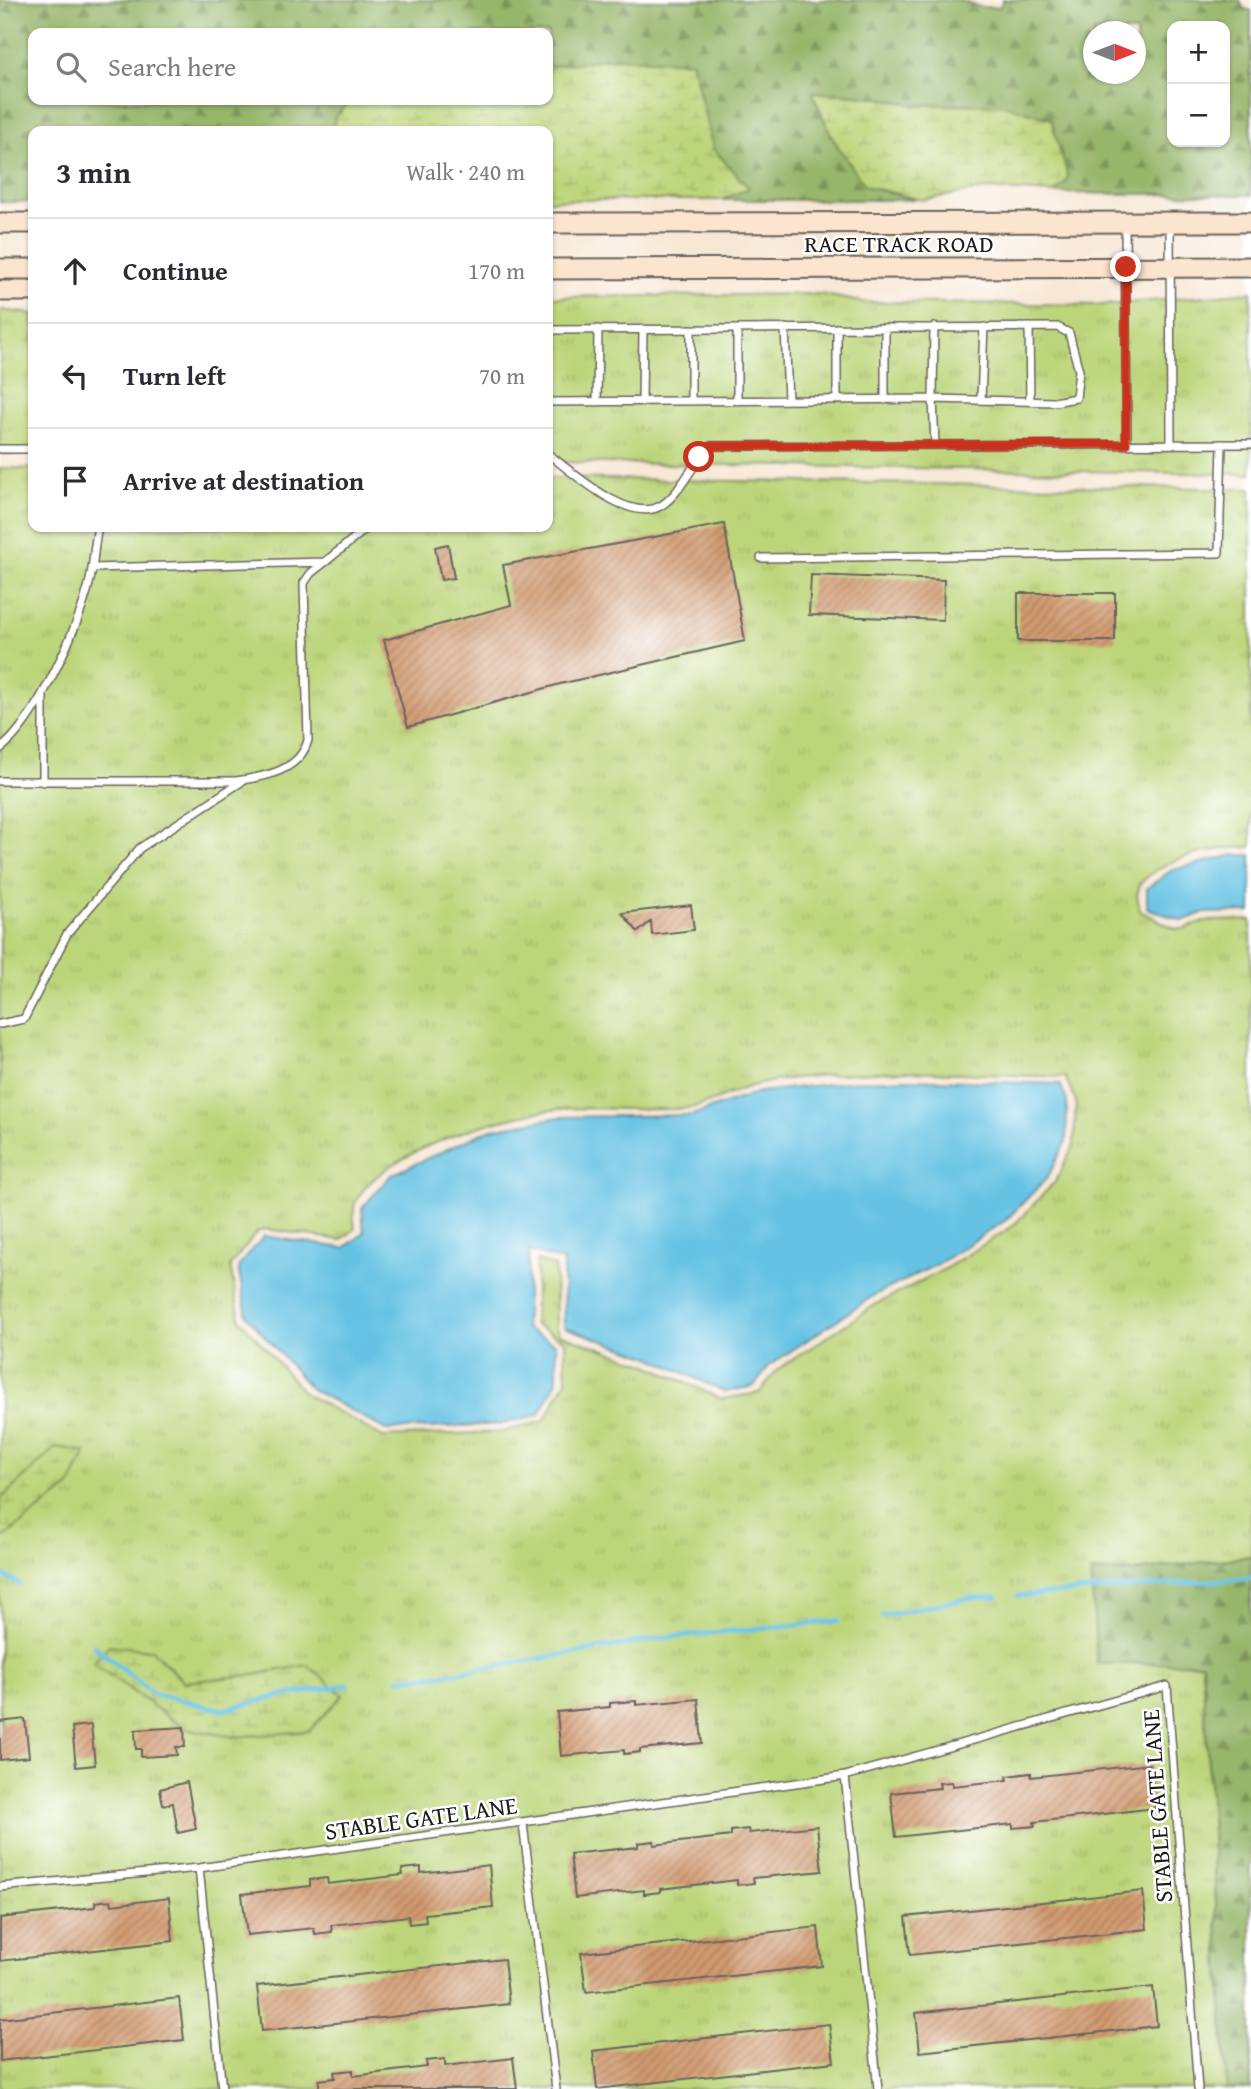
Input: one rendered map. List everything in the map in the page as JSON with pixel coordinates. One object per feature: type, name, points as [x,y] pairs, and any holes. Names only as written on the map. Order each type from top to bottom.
[{"type":"main road","name":"RACE TRACK ROAD","points":[[553,223],[1125,220],[1251,222]]},
{"type":"main road","points":[[0,223],[28,223]]},
{"type":"main road","name":"RACE TRACK ROAD","points":[[553,269],[1251,267]]},
{"type":"main road","points":[[0,269],[28,269]]},
{"type":"main road","points":[[0,292],[28,291]]},
{"type":"lane","points":[[1125,220],[1126,444]]},
{"type":"lane","points":[[1170,220],[1171,443]]},
{"type":"lane","points":[[934,327],[935,445]]},
{"type":"lane","points":[[981,400],[984,327]]},
{"type":"lane","points":[[1029,327],[1030,401]]},
{"type":"lane","points":[[553,330],[1057,327],[1069,333],[1079,371],[1076,398],[1030,401],[933,399],[553,402]]},
{"type":"lane","points":[[737,328],[737,401]]},
{"type":"lane","points":[[785,328],[788,400]]},
{"type":"lane","points":[[836,400],[837,328]]},
{"type":"lane","points":[[885,328],[885,400]]},
{"type":"lane","points":[[597,402],[598,329]]},
{"type":"lane","points":[[642,402],[643,329]]},
{"type":"lane","points":[[691,329],[691,401]]},
{"type":"lane","points":[[761,558],[1219,553],[1222,444]]},
{"type":"lane","points":[[553,458],[622,507],[646,509],[662,505],[699,457],[711,446],[1251,444]]},
{"type":"lane","points":[[0,449],[28,449]]},
{"type":"lane","points":[[93,532],[95,540]]},
{"type":"lane","points":[[0,750],[14,739],[43,691],[76,621],[92,568],[97,532]]},
{"type":"lane","points":[[0,781],[243,780],[285,768],[304,754],[308,740],[304,583],[311,573],[362,532]]},
{"type":"lane","points":[[92,568],[325,562]]},
{"type":"lane","points":[[43,691],[43,782]]},
{"type":"lane","points":[[0,1024],[24,1019],[67,934],[140,848],[243,780]]},
{"type":"lane","name":"STABLE GATE LANE","points":[[0,1887],[200,1868],[845,1776],[1167,1686],[1198,2089]]},
{"type":"lane","points":[[845,1776],[878,2089]]},
{"type":"lane","points":[[523,1824],[556,2089]]},
{"type":"lane","points":[[200,1868],[222,2089]]},
{"type":"green space","points":[[0,0],[958,0],[980,7],[1000,7],[1003,0],[1240,0],[1244,9],[1251,10],[1251,195],[1053,193],[1065,184],[1001,104],[917,105],[867,96],[813,92],[832,137],[865,186],[915,200],[722,200],[748,188],[713,149],[691,62],[612,58],[553,66],[553,28],[28,28],[28,105],[347,105],[334,118],[335,126],[28,126],[28,202],[0,202]]},
{"type":"green space","points":[[612,58],[692,62],[713,149],[749,188],[722,200],[553,200],[553,126],[335,126],[334,118],[347,105],[553,105],[553,66]]},
{"type":"green space","points":[[812,92],[867,96],[917,105],[1001,104],[1051,119],[1068,177],[1065,184],[1053,193],[986,189],[922,200],[865,186],[832,137]]},
{"type":"green space","points":[[1251,292],[1251,474],[553,462],[553,297],[820,294],[861,302],[1105,305]]},
{"type":"green space","points":[[0,310],[28,313],[28,454],[0,453]]},
{"type":"green space","points":[[0,468],[28,469],[28,532],[553,532],[553,478],[1251,489],[1251,847],[1222,849],[1176,860],[1150,874],[1140,884],[1137,895],[1140,911],[1176,929],[1184,929],[1204,921],[1251,920],[1251,1556],[1136,1571],[1091,1573],[1202,1663],[1227,2089],[0,2089],[0,1540],[70,1486],[0,1500]],"holes":[[[907,1071],[1065,1077],[1076,1101],[1074,1145],[1055,1182],[1013,1226],[943,1270],[878,1303],[777,1370],[759,1393],[721,1399],[646,1364],[559,1334],[556,1328],[555,1266],[537,1261],[534,1324],[565,1341],[566,1381],[544,1421],[502,1432],[383,1437],[304,1393],[240,1319],[230,1266],[257,1232],[266,1229],[341,1240],[355,1229],[355,1203],[368,1184],[389,1167],[416,1151],[479,1127],[510,1118],[561,1109],[688,1108],[706,1104],[750,1086],[833,1074]],[[152,1650],[184,1682],[253,1675],[308,1665],[184,1728]]]},
{"type":"green space","points":[[56,1447],[86,1452],[70,1486],[0,1540],[0,1500]]},
{"type":"green space","points":[[1251,1556],[1251,2089],[1227,2089],[1202,1663],[1097,1664],[1091,1572],[1136,1571]]},
{"type":"green space","points":[[109,1645],[152,1650],[184,1682],[253,1675],[308,1665],[343,1695],[309,1731],[234,1737],[184,1728],[93,1663]]},
{"type":"water","points":[[1234,855],[1251,855],[1251,912],[1202,913],[1183,921],[1147,908],[1147,888],[1172,870]]},
{"type":"water","points":[[906,1079],[1060,1084],[1067,1101],[1066,1141],[1048,1177],[1006,1220],[938,1264],[873,1296],[770,1365],[754,1386],[725,1392],[650,1357],[564,1327],[563,1261],[529,1251],[525,1328],[556,1344],[557,1381],[539,1415],[502,1424],[386,1430],[311,1389],[247,1316],[238,1267],[264,1236],[344,1248],[364,1233],[362,1208],[391,1175],[491,1129],[560,1117],[692,1115],[759,1092],[846,1082]]},
{"type":"building","points":[[724,524],[745,641],[560,684],[408,727],[384,640],[511,605],[503,565]]},
{"type":"building","points":[[448,544],[454,578],[441,580],[435,547]]},
{"type":"building","points":[[811,575],[944,580],[943,620],[809,615]]},
{"type":"building","points":[[1018,593],[1115,593],[1115,641],[1018,641]]},
{"type":"building","points":[[691,905],[694,930],[652,935],[651,921],[638,932],[622,913]]},
{"type":"building","points":[[698,1699],[702,1743],[640,1749],[640,1752],[624,1754],[624,1750],[561,1756],[557,1712],[610,1707],[610,1703],[636,1701],[636,1705]]},
{"type":"building","points":[[25,1719],[29,1757],[0,1760],[0,1722]]},
{"type":"building","points":[[91,1725],[95,1765],[76,1767],[72,1727]]},
{"type":"building","points":[[184,1727],[185,1747],[176,1747],[177,1755],[141,1757],[141,1749],[136,1749],[135,1730]]},
{"type":"building","points":[[1150,1764],[1155,1808],[1034,1822],[1035,1826],[1013,1828],[1013,1824],[896,1837],[891,1793],[940,1788],[939,1783],[952,1782],[953,1786],[1008,1780],[1007,1776],[1031,1773],[1031,1777]]},
{"type":"building","points":[[187,1782],[196,1829],[178,1833],[173,1803],[163,1805],[160,1789]]},
{"type":"building","points":[[817,1826],[822,1871],[753,1878],[754,1883],[737,1885],[737,1880],[660,1889],[660,1892],[644,1894],[644,1890],[575,1898],[570,1854],[638,1847],[638,1843],[654,1841],[654,1845],[731,1836],[731,1831],[748,1829],[749,1833]]},
{"type":"building","points":[[489,1865],[493,1907],[425,1914],[426,1922],[409,1924],[408,1916],[331,1925],[332,1932],[315,1934],[314,1928],[247,1935],[242,1894],[310,1886],[310,1880],[327,1878],[328,1884],[403,1875],[402,1869],[421,1867],[421,1873]]},
{"type":"building","points":[[1143,1891],[1147,1929],[910,1955],[906,1917]]},
{"type":"building","points":[[169,1898],[173,1941],[0,1961],[0,1918],[95,1907],[95,1902],[111,1900],[112,1905]]},
{"type":"building","points":[[818,1927],[822,1966],[586,1992],[581,1953]]},
{"type":"building","points":[[504,1959],[509,2004],[262,2031],[257,1986]]},
{"type":"building","points":[[1153,1987],[1157,2026],[920,2052],[916,2013]]},
{"type":"building","points":[[179,1998],[184,2040],[0,2061],[0,2019]]},
{"type":"building","points":[[829,2024],[834,2062],[597,2089],[593,2051]]},
{"type":"building","points":[[513,2058],[517,2089],[319,2089],[319,2080],[335,2078],[334,2072],[353,2070],[353,2076],[427,2067],[426,2061],[445,2059],[445,2066]]},
{"type":"waterway","points":[[0,1573],[19,1584]]},
{"type":"waterway","points":[[1018,1596],[1251,1578]]},
{"type":"waterway","points":[[882,1616],[968,1598],[997,1597]]},
{"type":"waterway","points":[[399,1679],[448,1674],[669,1637],[838,1621]]},
{"type":"waterway","points":[[94,1646],[154,1694],[223,1710],[279,1696],[348,1685]]},
{"type":"route","points":[[699,457],[711,446],[1126,444],[1126,267]]}]
